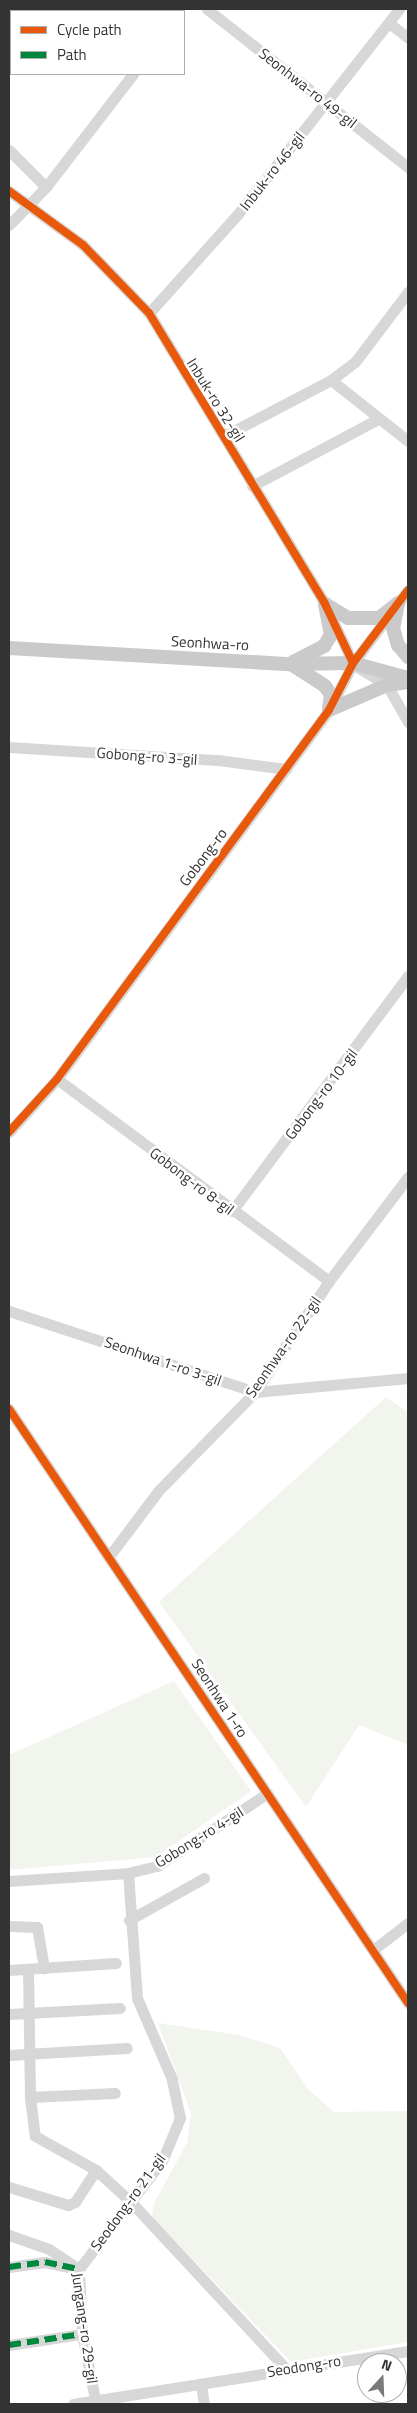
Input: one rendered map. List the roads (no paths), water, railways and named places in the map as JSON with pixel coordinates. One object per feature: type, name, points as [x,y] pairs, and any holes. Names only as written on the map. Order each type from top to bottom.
[{"type":"main road","points":[[325,604],[348,618],[379,618],[398,603]]},
{"type":"main road","points":[[398,603],[393,628],[398,645],[408,657]]},
{"type":"main road","points":[[325,604],[331,635],[324,646],[290,664],[325,686],[331,695],[329,710]]},
{"type":"main road","name":"Seonhwa-ro","points":[[9,648],[290,664],[353,663],[408,678]]},
{"type":"main road","points":[[329,710],[387,685],[408,682]]},
{"type":"street","name":"Seonhwa-ro 49-gil","points":[[207,9],[408,167]]},
{"type":"street","name":"Inbuk-ro 46-gil","points":[[148,313],[236,215],[400,9]]},
{"type":"street","points":[[389,23],[408,38]]},
{"type":"street","points":[[9,225],[46,187],[132,75]]},
{"type":"street","points":[[9,150],[46,187]]},
{"type":"street","name":"Inbuk-ro 32-gil","points":[[9,191],[83,245],[148,313],[325,604],[353,663]]},
{"type":"street","points":[[224,436],[331,380],[355,362],[408,292]]},
{"type":"street","points":[[331,380],[408,441]]},
{"type":"street","points":[[252,486],[378,419]]},
{"type":"street","name":"Gobong-ro","points":[[9,1132],[57,1079],[286,769],[329,710],[353,663],[408,590]]},
{"type":"street","points":[[353,663],[387,685],[408,722]]},
{"type":"street","name":"Gobong-ro 3-gil","points":[[9,747],[218,760],[286,769]]},
{"type":"street","name":"Gobong-ro 10-gil","points":[[232,1211],[408,976]]},
{"type":"street","name":"Gobong-ro 8-gil","points":[[57,1079],[232,1211],[329,1281]]},
{"type":"street","name":"Seonhwa-ro 22-gil","points":[[110,1556],[159,1490],[255,1392],[329,1281],[408,1177]]},
{"type":"street","name":"Seonhwa 1-ro 3-gil","points":[[9,1311],[255,1392],[408,1378]]},
{"type":"street","name":"Seonhwa 1-ro","points":[[9,1409],[110,1556],[266,1794],[408,2003]]},
{"type":"street","name":"Gobong-ro 4-gil","points":[[9,1881],[128,1873],[157,1866],[266,1794]]},
{"type":"street","name":"Seodong-ro 21-gil","points":[[79,2269],[162,2161],[180,2118],[172,2079],[137,1998],[129,1920],[128,1873]]},
{"type":"street","points":[[129,1920],[204,1878]]},
{"type":"street","points":[[373,1950],[408,1923]]},
{"type":"street","points":[[9,1926],[37,1927],[44,1968]]},
{"type":"street","points":[[9,1970],[116,1963]]},
{"type":"street","points":[[28,1969],[30,2097],[37,2140],[96,2170],[131,2202],[286,2369]]},
{"type":"street","points":[[9,2014],[120,2008]]},
{"type":"street","points":[[9,2055],[127,2048]]},
{"type":"street","points":[[30,2097],[115,2093]]},
{"type":"street","points":[[9,2187],[68,2205],[75,2202],[96,2170]]},
{"type":"street","name":"Jungang-ro 29-gil","points":[[9,2235],[49,2249],[79,2269],[82,2334],[96,2402]]},
{"type":"street","points":[[9,2267],[45,2262],[79,2269]]},
{"type":"street","points":[[9,2345],[82,2334]]},
{"type":"street","name":"Seodong-ro","points":[[73,2404],[96,2402],[286,2369],[408,2351]]},
{"type":"street","points":[[201,2384],[204,2404]]}]
